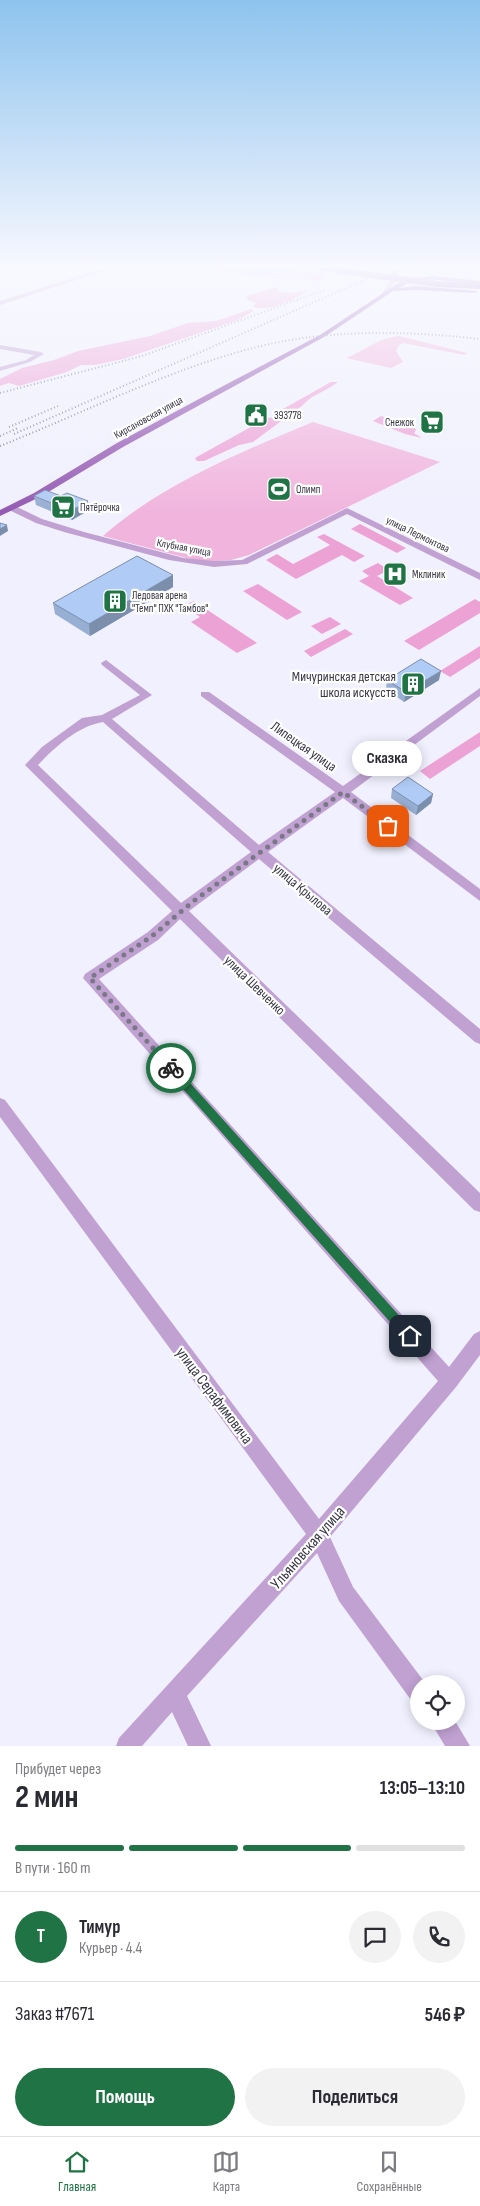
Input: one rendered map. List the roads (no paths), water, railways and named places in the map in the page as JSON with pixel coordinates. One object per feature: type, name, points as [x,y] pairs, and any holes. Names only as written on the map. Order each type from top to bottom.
[{"type":"main road","name":"Кирсановская улица","points":[[0,513],[12,508],[219,390],[298,348]]},
{"type":"street","points":[[0,369],[28,361],[42,354],[9,348]]},
{"type":"street","name":"Клубная улица","points":[[12,508],[59,528],[200,564],[228,565],[244,562],[347,511]]},
{"type":"street","name":"улица Лермонтова","points":[[347,511],[480,577]]},
{"type":"street","points":[[105,718],[147,695],[106,663]]},
{"type":"street","points":[[450,1381],[90,978],[152,936],[180,912],[259,852],[407,747],[480,691]]},
{"type":"street","name":"Липецкая улица","points":[[205,694],[343,792],[480,896]]},
{"type":"street","name":"улица Шевченко","points":[[105,718],[86,721],[46,750],[31,766],[480,1204]]},
{"type":"street","name":"улица Крылова","points":[[105,718],[259,852],[480,1038]]},
{"type":"street","name":"улица Серафимовича","points":[[0,1105],[319,1535],[346,1594],[410,1680]]},
{"type":"street","name":"Ульяновская улица","points":[[127,1746],[319,1535],[450,1381],[480,1340]]},
{"type":"street","points":[[176,1694],[200,1746]]},
{"type":"street","points":[[447,1730],[459,1746]]},
{"type":"railway","points":[[0,393],[142,356],[163,348]]},
{"type":"railway","points":[[14,434],[209,348]]},
{"type":"railway","points":[[0,446],[164,377],[252,348]]},
{"type":"railway","points":[[9,427],[58,406]]},
{"type":"railway","points":[[0,436],[18,428]]},
{"type":"place","name":"393778","points":[[256,415]]},
{"type":"place","name":"Снежок","points":[[432,422]]},
{"type":"place","name":"Олимп","points":[[279,489]]},
{"type":"place","name":"Пятёрочка","points":[[63,507]]},
{"type":"place","name":"Мклиник","points":[[395,574]]},
{"type":"place","name":"Ледовая арена \"Темп\" ПХК \"Тамбов\"","points":[[115,601]]},
{"type":"place","name":"Мичуринская детская школа искусств","points":[[413,684]]},
{"type":"place","name":"Сказка","points":[[388,826]]}]
